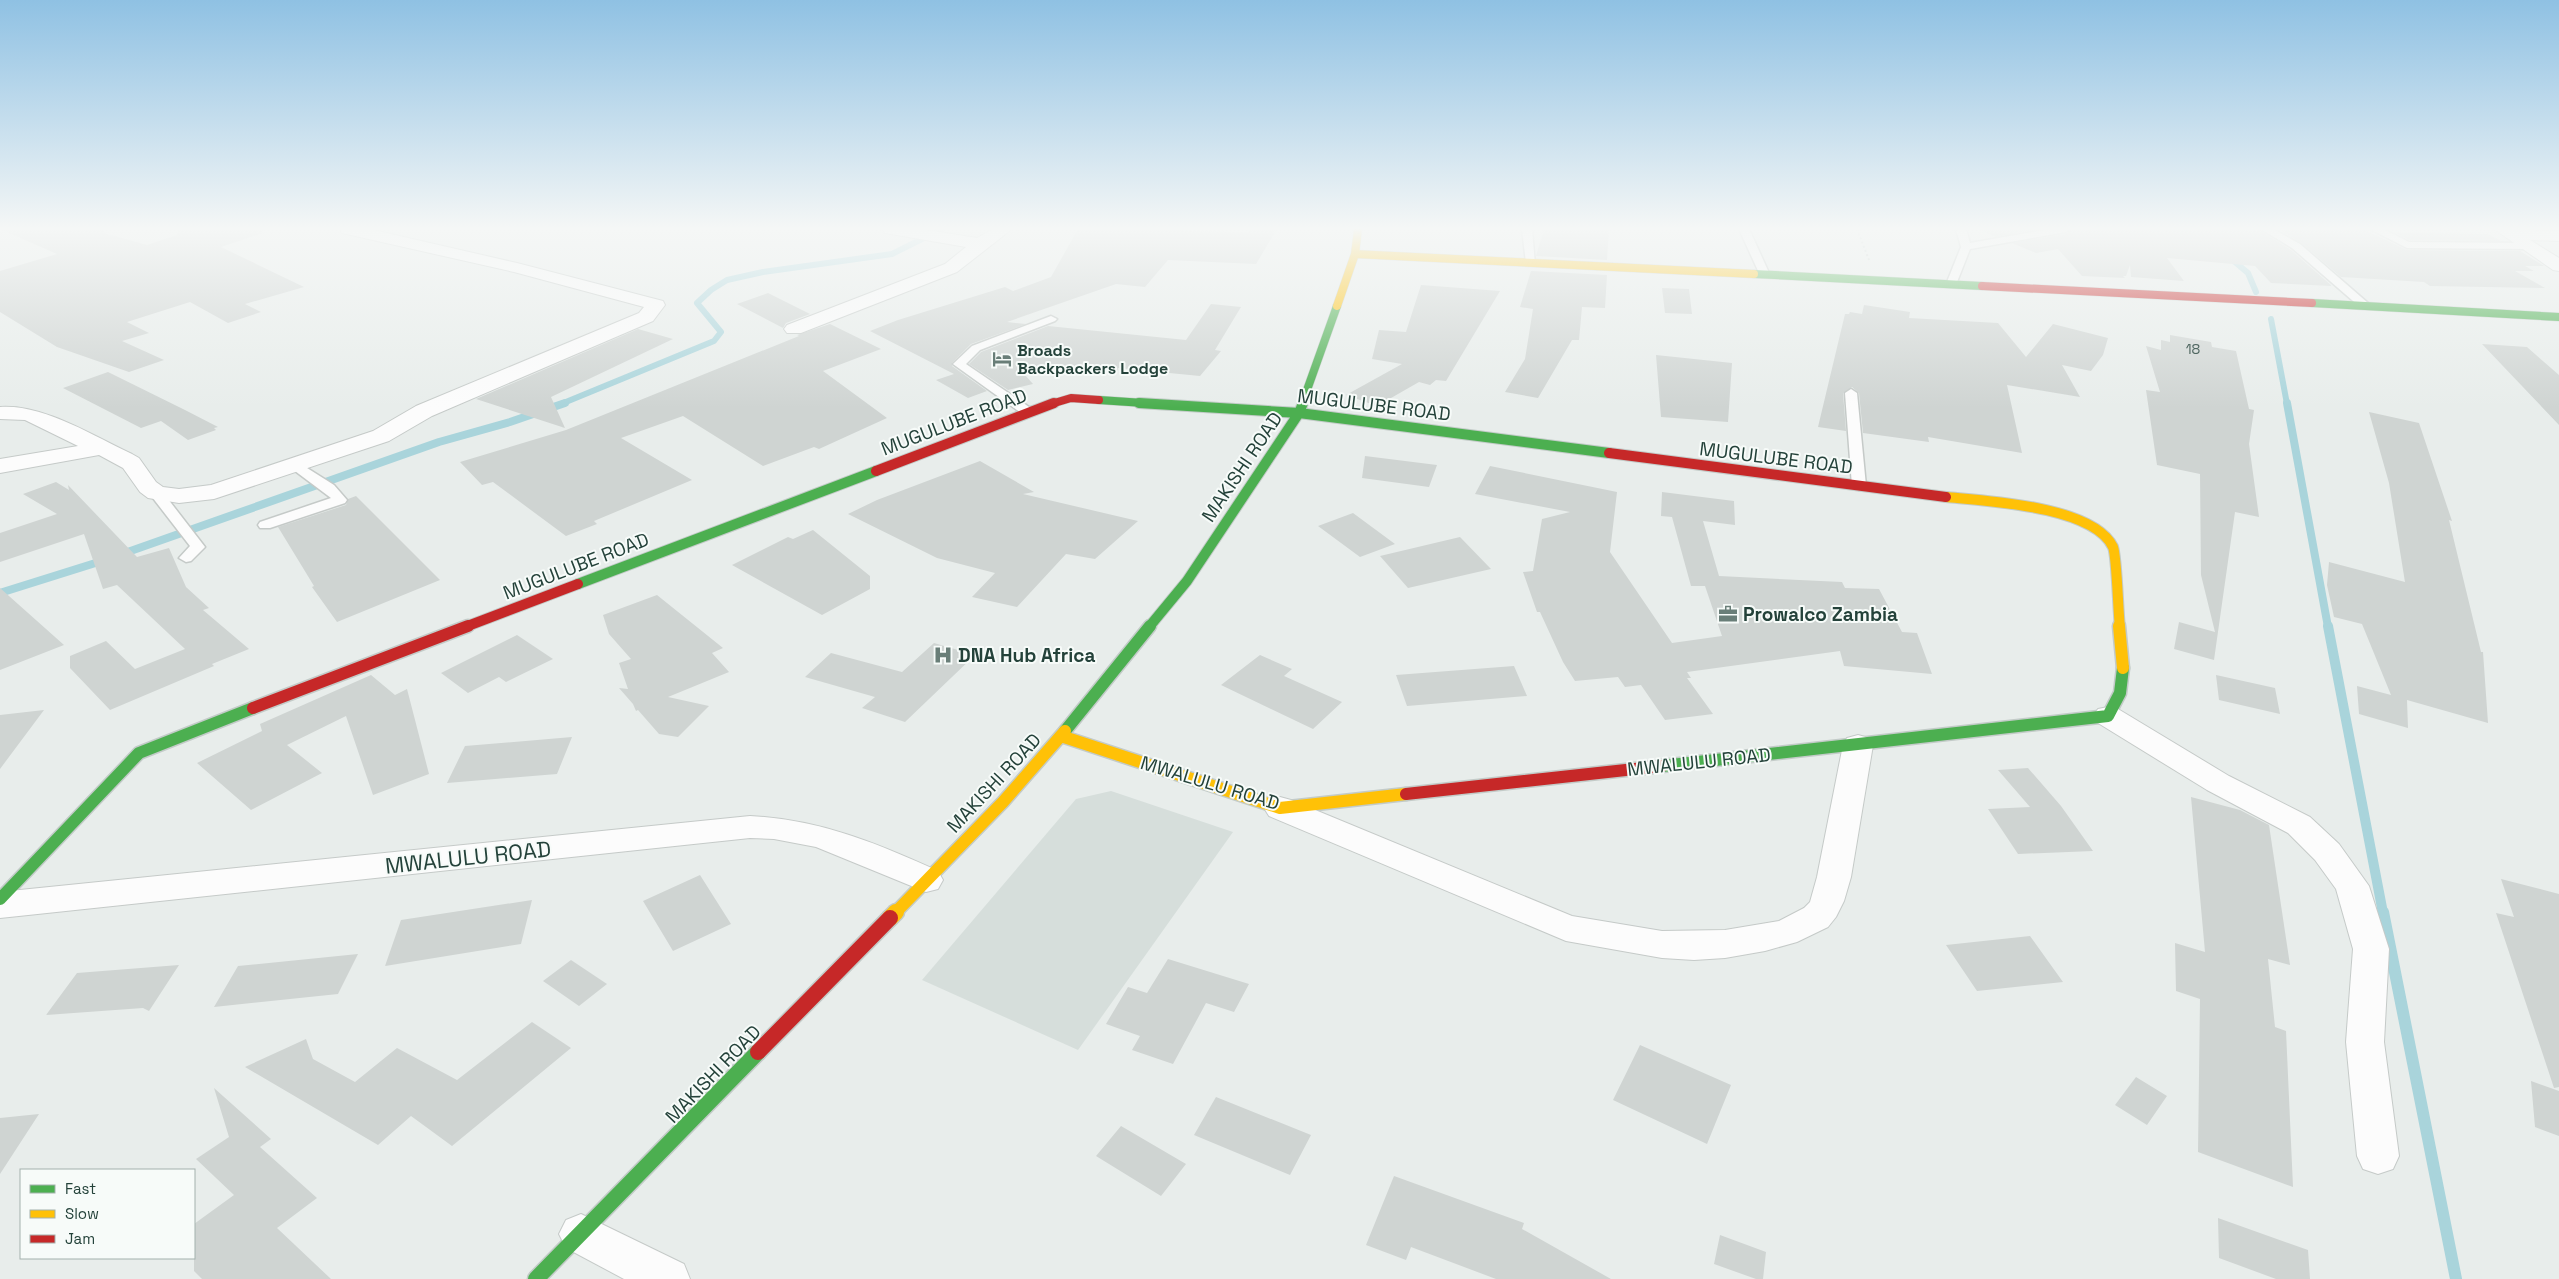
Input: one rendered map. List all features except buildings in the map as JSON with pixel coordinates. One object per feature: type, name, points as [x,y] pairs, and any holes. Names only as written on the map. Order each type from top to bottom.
[{"type":"street","points":[[0,412],[32,415],[131,463],[148,487],[156,493],[179,496],[214,492],[381,436],[424,412],[646,317],[656,305],[595,289]]},
{"type":"street","points":[[794,329],[898,289]]},
{"type":"street","name":"MAKISHI ROAD","points":[[536,1279],[1003,802],[1061,736],[1187,581],[1299,413],[1343,289]]},
{"type":"street","points":[[2072,289],[2559,316]]},
{"type":"street","name":"MUGULUBE ROAD","points":[[0,899],[139,753],[148,748],[1028,412],[1071,398],[1299,413],[2058,512],[2090,524],[2110,539],[2113,548],[2124,684],[2119,699],[2108,716]]},
{"type":"street","points":[[0,466],[102,448]]},
{"type":"street","points":[[2108,716],[2218,783],[2299,825],[2327,852],[2352,886],[2372,949],[2366,1042],[2378,1156]]},
{"type":"street","name":"MWALULU ROAD","points":[[1061,736],[1280,808],[2108,716]]},
{"type":"street","points":[[1280,808],[1566,928],[1611,938],[1694,946],[1731,943],[1781,934],[1807,924],[1823,910],[1832,882],[1858,745]]},
{"type":"street","name":"MWALULU ROAD","points":[[0,905],[750,827],[796,830],[825,837],[859,848],[926,880]]},
{"type":"street","points":[[581,1234],[668,1279]]},
{"type":"lane","points":[[2345,289],[2364,305]]},
{"type":"lane","points":[[1028,412],[959,364],[976,348],[1051,319]]},
{"type":"lane","points":[[1851,393],[1859,486]]},
{"type":"lane","points":[[265,525],[340,500],[324,485],[296,465]]},
{"type":"lane","points":[[156,493],[198,547],[186,558]]},
{"type":"shaded area","points":[[1111,791],[1233,832],[1078,1050],[922,980],[1076,799]]},
{"type":"waterway","points":[[561,404],[714,341],[721,332],[697,303],[713,289]]},
{"type":"waterway","points":[[2271,319],[2287,404]]},
{"type":"waterway","points":[[122,554],[439,442],[510,422],[565,403]]},
{"type":"waterway","points":[[2287,403],[2328,627]]},
{"type":"waterway","points":[[0,593],[105,560]]},
{"type":"waterway","points":[[2328,626],[2383,913]]},
{"type":"waterway","points":[[2383,912],[2456,1279]]},
{"type":"traffic: fast","points":[[2312,303],[2559,317]]},
{"type":"traffic: fast","points":[[1065,731],[1187,581],[1299,413],[1337,306]]},
{"type":"traffic: fast","points":[[1099,400],[1299,413],[1609,453]]},
{"type":"traffic: fast","points":[[578,584],[876,471]]},
{"type":"traffic: fast","points":[[1662,766],[2108,716],[2120,693],[2123,682],[2123,668]]},
{"type":"traffic: fast","points":[[0,899],[139,753],[253,708]]},
{"type":"traffic: fast","points":[[536,1279],[758,1052]]},
{"type":"traffic: slow","points":[[1337,306],[1343,289]]},
{"type":"traffic: slow","points":[[1946,497],[2037,508],[2083,522],[2101,533],[2113,548],[2123,668]]},
{"type":"traffic: slow","points":[[890,918],[1003,802],[1065,731]]},
{"type":"traffic: slow","points":[[1061,736],[1280,808],[1406,794]]},
{"type":"traffic: jam","points":[[2034,289],[2312,303]]},
{"type":"traffic: jam","points":[[876,471],[1058,401],[1071,398],[1099,400]]},
{"type":"traffic: jam","points":[[1609,453],[1946,497]]},
{"type":"traffic: jam","points":[[253,708],[578,584]]},
{"type":"traffic: jam","points":[[1406,794],[1662,766]]},
{"type":"traffic: jam","points":[[758,1052],[890,918]]},
{"type":"place","name":"Broads Backpackers Lodge","points":[[1002,359]]},
{"type":"place","name":"Prowalco Zambia","points":[[1728,614]]},
{"type":"place","name":"DNA Hub Africa","points":[[943,655]]}]
